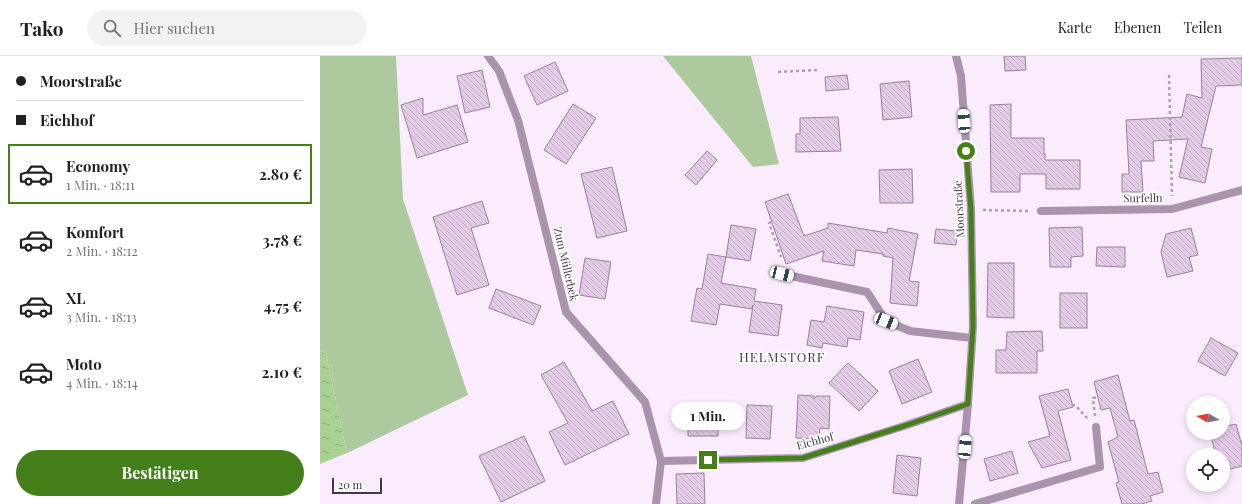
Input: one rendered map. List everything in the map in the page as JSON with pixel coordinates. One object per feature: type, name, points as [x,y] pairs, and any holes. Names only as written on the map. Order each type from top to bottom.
[{"type":"street","name":"Zum Müllerbek","points":[[488,56],[499,71],[518,120],[566,312],[645,402],[661,461],[656,504]]},
{"type":"street","name":"Moorstraße","points":[[956,56],[961,76],[971,210],[972,338],[959,504]]},
{"type":"street","name":"Surfelln","points":[[1041,211],[1172,209],[1242,190]]},
{"type":"street","points":[[782,274],[867,292],[886,321],[910,331],[972,338]]},
{"type":"street","name":"Eichhof","points":[[661,461],[803,458],[968,404]]},
{"type":"street","points":[[976,504],[1100,467],[1096,426]]},
{"type":"path","points":[[778,72],[818,70]]},
{"type":"path","points":[[1169,75],[1172,209]]},
{"type":"path","points":[[971,210],[1041,211]]},
{"type":"path","points":[[771,222],[769,223],[781,257]]},
{"type":"path","points":[[1096,426],[1093,398],[1098,397]]},
{"type":"path","points":[[1072,405],[1075,405],[1096,426]]},
{"type":"shaded area","points":[[320,56],[396,56],[403,199],[468,395],[347,453],[326,354],[320,350]]},
{"type":"shaded area","points":[[663,56],[751,56],[779,164],[753,167]]},
{"type":"water","points":[[320,350],[326,354],[347,453],[320,464]]},
{"type":"building","points":[[1004,56],[1025,56],[1026,70],[1005,71]]},
{"type":"building","points":[[1242,58],[1242,85],[1216,86],[1201,147],[1212,149],[1205,183],[1179,177],[1188,139],[1153,141],[1154,161],[1141,161],[1143,192],[1122,192],[1122,174],[1129,174],[1126,120],[1182,117],[1187,94],[1202,98],[1201,59]]},
{"type":"building","points":[[555,62],[568,91],[537,105],[524,76]]},
{"type":"building","points":[[482,70],[490,107],[465,113],[457,76]]},
{"type":"building","points":[[847,75],[849,89],[826,91],[825,77]]},
{"type":"building","points":[[909,81],[912,117],[883,120],[880,84]]},
{"type":"building","points":[[423,98],[423,115],[457,105],[468,142],[417,158],[401,105]]},
{"type":"building","points":[[573,104],[596,118],[566,164],[544,150]]},
{"type":"building","points":[[1011,104],[1011,138],[1044,138],[1045,160],[1080,160],[1080,189],[1046,189],[1046,174],[1020,174],[1020,192],[991,192],[990,105]]},
{"type":"building","points":[[838,117],[841,151],[796,152],[796,134],[800,134],[800,118]]},
{"type":"building","points":[[707,151],[717,160],[696,185],[685,175]]},
{"type":"building","points":[[612,167],[627,231],[597,238],[581,174]]},
{"type":"building","points":[[912,169],[913,203],[880,203],[879,170]]},
{"type":"building","points":[[788,194],[804,236],[828,228],[828,223],[887,233],[888,228],[918,234],[909,281],[919,282],[917,306],[890,303],[893,258],[883,256],[883,254],[856,250],[854,266],[822,261],[824,251],[786,264],[765,202]]},
{"type":"building","points":[[482,201],[489,223],[471,228],[489,285],[457,295],[433,217]]},
{"type":"building","points":[[731,225],[756,229],[750,261],[726,257]]},
{"type":"building","points":[[1082,227],[1083,256],[1071,257],[1071,267],[1050,267],[1049,228]]},
{"type":"building","points":[[1191,228],[1198,255],[1189,257],[1193,271],[1167,277],[1161,252],[1166,234]]},
{"type":"building","points":[[936,229],[957,231],[956,245],[934,243]]},
{"type":"building","points":[[1097,247],[1125,247],[1125,267],[1096,266]]},
{"type":"building","points":[[708,254],[726,257],[721,283],[756,289],[754,301],[782,305],[778,336],[749,332],[753,305],[752,309],[720,304],[716,325],[691,321],[697,288],[702,289]]},
{"type":"building","points":[[585,258],[611,262],[605,299],[579,295]]},
{"type":"building","points":[[988,263],[1014,263],[1014,318],[987,317]]},
{"type":"building","points":[[496,289],[541,306],[533,325],[489,308]]},
{"type":"building","points":[[1060,293],[1087,293],[1087,328],[1060,328]]},
{"type":"building","points":[[827,306],[864,312],[860,340],[848,338],[847,347],[823,343],[822,348],[807,345],[811,320],[824,322]]},
{"type":"building","points":[[1042,331],[1043,351],[1037,351],[1037,373],[996,373],[996,350],[1006,350],[1007,332]]},
{"type":"building","points":[[1211,338],[1238,353],[1225,376],[1198,361]]},
{"type":"building","points":[[918,359],[932,392],[902,404],[889,371]]},
{"type":"building","points":[[564,362],[592,411],[613,401],[629,434],[565,465],[549,432],[568,423],[541,375]]},
{"type":"building","points":[[848,363],[878,391],[859,411],[829,383]]},
{"type":"building","points":[[1118,375],[1130,421],[1134,420],[1148,474],[1158,472],[1163,492],[1150,496],[1152,501],[1141,504],[1122,504],[1116,483],[1119,482],[1108,442],[1118,437],[1110,408],[1101,410],[1094,382]]},
{"type":"building","points":[[1068,389],[1073,407],[1058,411],[1071,460],[1042,468],[1028,442],[1050,436],[1039,396]]},
{"type":"building","points":[[798,395],[814,396],[814,399],[817,396],[830,396],[829,429],[820,428],[819,439],[796,438]]},
{"type":"building","points":[[747,405],[772,406],[770,439],[746,438]]},
{"type":"building","points":[[718,407],[718,436],[688,436],[688,408]]},
{"type":"building","points":[[1236,424],[1242,446],[1242,466],[1230,469],[1230,448],[1214,448],[1212,440],[1230,440],[1230,425]]},
{"type":"building","points":[[524,436],[545,481],[501,502],[479,456]]},
{"type":"building","points":[[1012,451],[1018,473],[990,481],[984,459]]},
{"type":"building","points":[[897,455],[921,458],[917,496],[893,493]]},
{"type":"building","points":[[704,473],[705,504],[677,504],[676,474]]},
{"type":"district","name":"HELMSTORF","points":[[782,357]]},
{"type":"route","points":[[708,460],[803,458],[968,404],[973,326],[971,210],[966,151]]}]
